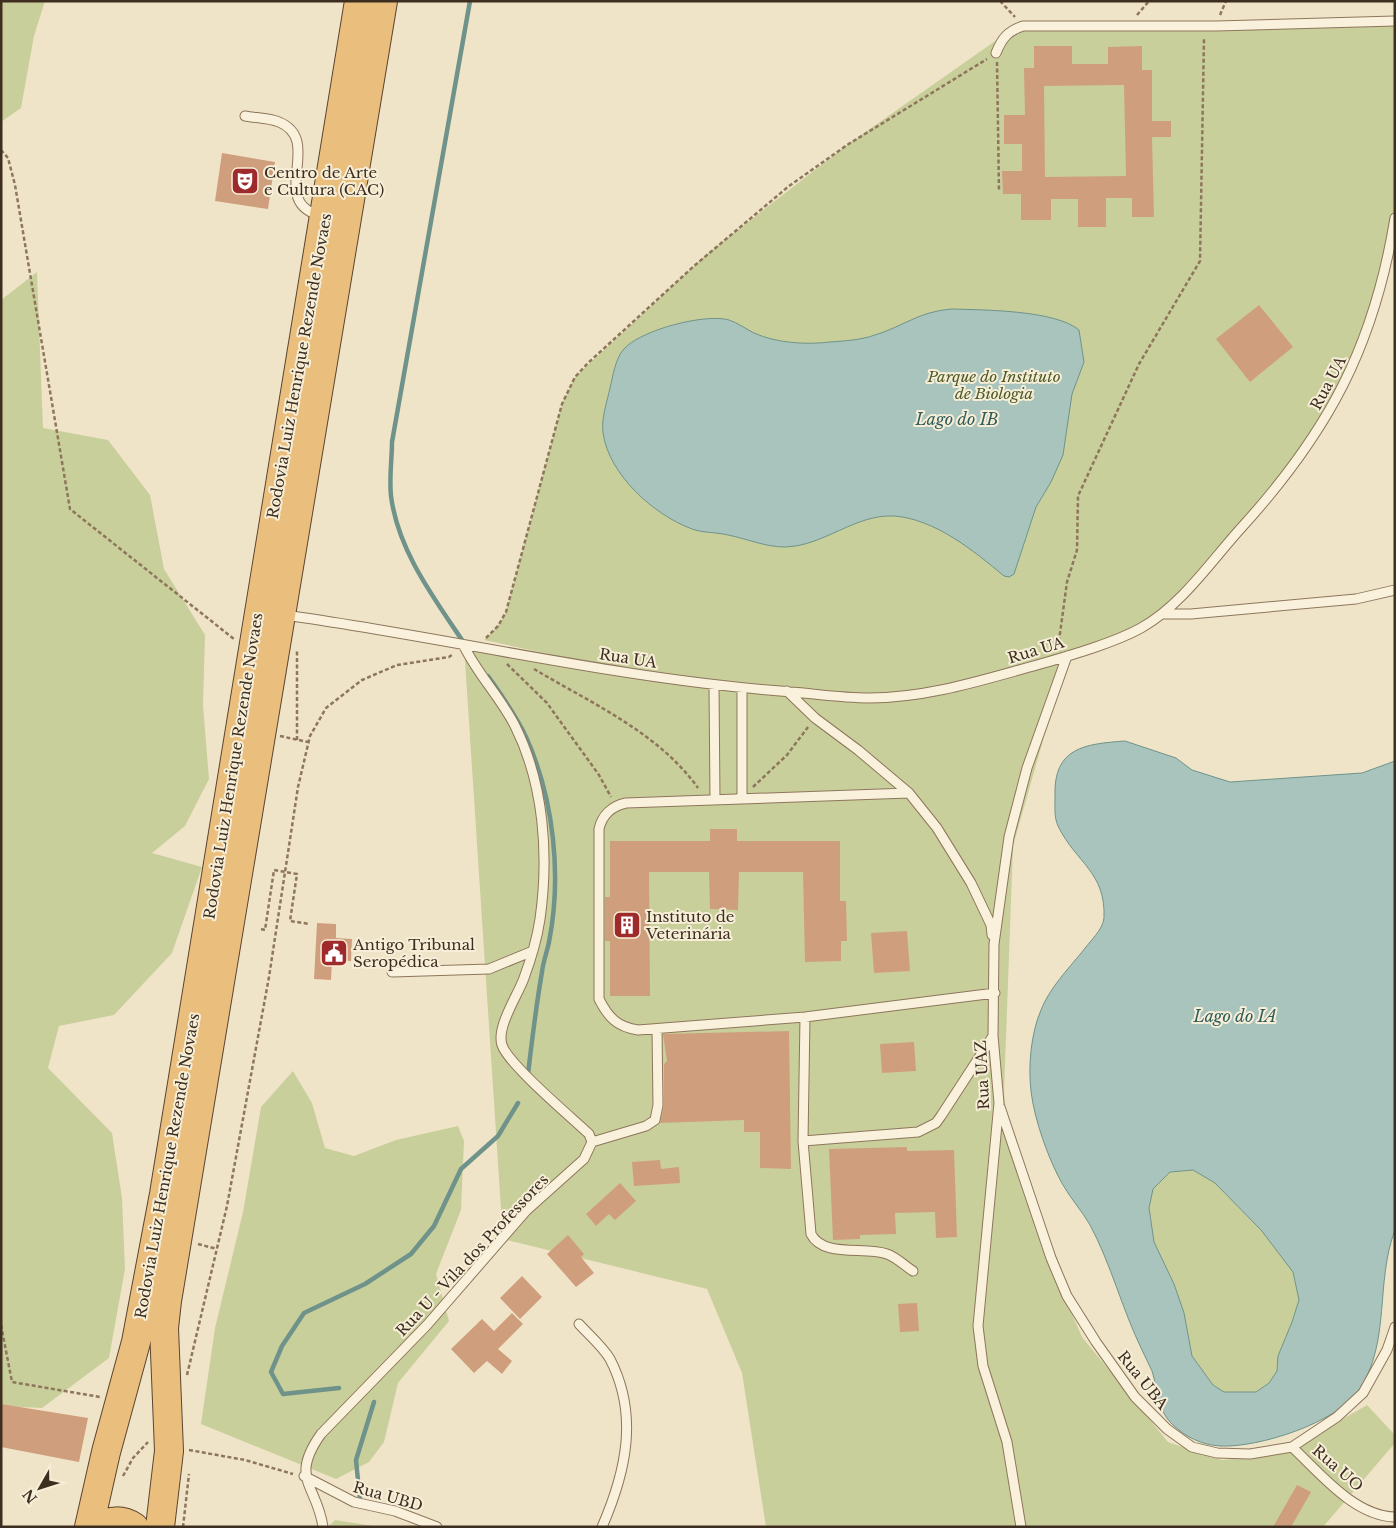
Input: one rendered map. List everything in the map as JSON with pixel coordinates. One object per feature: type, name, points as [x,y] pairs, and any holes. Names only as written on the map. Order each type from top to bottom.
[{"type":"highway","name":"Rodovia Luiz Henrique Rezende Novaes","points":[[89,1527],[106,1452],[136,1342],[162,1203],[358,1]]},
{"type":"highway","name":"Rodovia Luiz Henrique Rezende Novaes","points":[[160,1527],[167,1483],[180,1440],[164,1328],[167,1301],[383,1]]},
{"type":"highway","points":[[99,1527],[112,1521],[124,1522],[134,1527]]},
{"type":"lane","points":[[996,53],[1004,36],[1014,29],[1023,26],[1204,26],[1395,21]]},
{"type":"lane","points":[[245,116],[280,122],[291,131],[297,142],[299,152],[295,188],[298,199],[307,211],[324,217]]},
{"type":"lane","name":"Rua UA","points":[[280,614],[464,646],[714,685],[869,698],[933,692],[1067,656],[1139,629],[1162,614],[1194,582],[1274,492],[1304,453],[1338,396],[1364,343],[1387,269],[1395,218]]},
{"type":"lane","points":[[1162,614],[1191,614],[1356,600],[1395,590]]},
{"type":"lane","points":[[464,646],[480,674],[499,698],[516,727],[539,798],[544,868],[540,920],[534,951],[502,1030],[502,1047],[516,1064],[589,1134],[592,1142],[646,1126],[655,1120],[658,1106],[657,1029]]},
{"type":"lane","name":"Rua UAZ","points":[[1021,1527],[1007,1442],[984,1366],[978,1326],[999,1103],[993,1036],[995,993],[994,944],[1011,828],[1027,768],[1067,656]]},
{"type":"lane","points":[[711,800],[714,685]]},
{"type":"lane","points":[[742,688],[742,798]]},
{"type":"lane","points":[[787,691],[815,718],[858,750],[909,793],[938,828],[971,882],[991,925],[994,944]]},
{"type":"lane","points":[[909,793],[626,803],[616,806],[602,819],[599,829],[599,999],[606,1013],[616,1024],[638,1030],[805,1017],[995,993]]},
{"type":"lane","points":[[392,972],[489,969],[534,951]]},
{"type":"lane","points":[[805,1017],[803,1141],[809,1226],[813,1239],[834,1249],[869,1249],[888,1254],[913,1271]]},
{"type":"lane","points":[[803,1141],[918,1132],[936,1123],[993,1036]]},
{"type":"lane","name":"Rua UBA","points":[[999,1103],[1051,1258],[1067,1296],[1096,1342],[1135,1397],[1167,1429],[1192,1446],[1217,1453],[1250,1454],[1292,1447],[1337,1416],[1363,1393],[1387,1350],[1395,1327]]},
{"type":"lane","name":"Rua U - Vila dos Professores","points":[[304,1476],[310,1452],[320,1434],[427,1325],[537,1200],[584,1159],[592,1142]]},
{"type":"lane","points":[[579,1324],[609,1358],[628,1418],[628,1433],[620,1469],[610,1509],[602,1527]]},
{"type":"lane","name":"Rua UO","points":[[1292,1447],[1349,1499],[1375,1514],[1395,1517]]},
{"type":"lane","points":[[304,1476],[318,1507],[323,1527]]},
{"type":"lane","name":"Rua UBD","points":[[304,1476],[348,1500],[395,1511],[437,1527]]},
{"type":"path","points":[[1000,1],[1023,26]]},
{"type":"path","points":[[1128,25],[1150,1]]},
{"type":"path","points":[[1057,659],[1067,582],[1077,550],[1078,496],[1139,364],[1200,261],[1204,26]]},
{"type":"path","points":[[996,53],[998,192]]},
{"type":"path","points":[[186,1384],[217,1249],[269,977],[298,787],[308,742],[317,722],[326,708],[362,680],[397,665],[449,657],[464,646],[484,640],[498,626],[506,612],[562,404],[575,377],[588,363],[694,266],[789,186],[847,145],[996,53]]},
{"type":"path","points":[[1,150],[8,158],[15,184],[70,509],[251,652]]},
{"type":"path","points":[[491,650],[547,703],[599,775],[616,806]]},
{"type":"path","points":[[531,668],[643,734],[689,776],[711,800]]},
{"type":"path","points":[[742,798],[787,755],[815,718]]},
{"type":"path","points":[[279,735],[308,742]]},
{"type":"path","points":[[261,929],[265,930],[274,870],[297,874],[290,921],[310,924]]},
{"type":"path","points":[[198,1244],[217,1249]]},
{"type":"path","points":[[1,1325],[12,1382],[121,1400]]},
{"type":"path","points":[[120,1480],[133,1458],[146,1444],[155,1438],[180,1440],[191,1451],[245,1460],[304,1476]]},
{"type":"path","points":[[183,1527],[189,1470]]},
{"type":"green space","points":[[1,1],[45,1],[34,36],[21,108],[1,122]]},
{"type":"green space","name":"Parque do Instituto de Biologia","points":[[1395,21],[1395,218],[1363,343],[1304,453],[1194,582],[1139,629],[1067,656],[1013,846],[1004,1093],[1008,1134],[1039,1238],[1082,1337],[1168,1442],[1222,1460],[1282,1454],[1367,1405],[1395,1435],[1395,1443],[1323,1527],[766,1527],[742,1373],[707,1289],[503,1239],[464,646],[587,662],[484,640],[498,626],[506,612],[562,404],[575,377],[708,253],[847,145],[1008,32],[1023,26]]},
{"type":"green space","points":[[37,272],[43,428],[108,440],[150,495],[164,569],[205,635],[203,705],[209,779],[185,826],[152,853],[202,867],[172,953],[114,1015],[59,1026],[48,1068],[112,1133],[122,1198],[125,1269],[109,1358],[42,1408],[1,1406],[1,300]]},
{"type":"green space","points":[[293,1071],[312,1103],[325,1148],[354,1156],[396,1140],[458,1126],[464,1141],[461,1210],[436,1274],[449,1321],[398,1383],[384,1442],[369,1462],[336,1479],[201,1424],[215,1328],[243,1212],[261,1107]]},
{"type":"green space","points":[[1193,1170],[1215,1183],[1261,1230],[1293,1272],[1299,1300],[1278,1356],[1277,1371],[1269,1383],[1256,1392],[1224,1392],[1213,1385],[1192,1356],[1174,1284],[1154,1242],[1149,1208],[1152,1189],[1170,1172]]},
{"type":"green space","points":[[335,1520],[380,1527],[328,1527]]},
{"type":"water","name":"Lago do IB","points":[[951,309],[1018,312],[1037,315],[1068,323],[1079,330],[1084,362],[1072,394],[1063,455],[1051,482],[1036,507],[1014,574],[1009,577],[1004,576],[980,556],[953,538],[924,523],[909,518],[894,516],[866,520],[813,541],[785,547],[770,546],[728,535],[692,529],[663,514],[636,492],[614,464],[607,449],[603,433],[603,422],[613,373],[623,350],[643,336],[673,325],[718,318],[732,321],[754,333],[772,339],[801,343],[821,343],[870,337],[920,316]]},
{"type":"water","name":"Lago do IA","points":[[1125,741],[1176,758],[1192,770],[1230,782],[1362,773],[1395,761],[1395,1230],[1385,1270],[1379,1332],[1375,1352],[1369,1371],[1359,1390],[1348,1402],[1315,1423],[1275,1438],[1255,1443],[1236,1446],[1207,1444],[1183,1433],[1173,1425],[1164,1413],[1152,1371],[1128,1319],[1097,1240],[1087,1220],[1063,1185],[1053,1164],[1043,1140],[1033,1102],[1030,1081],[1031,1050],[1035,1029],[1044,1002],[1098,931],[1104,918],[1103,902],[1095,878],[1065,839],[1057,823],[1055,816],[1056,780],[1059,768],[1074,751],[1097,744]],"holes":[[[1193,1170],[1215,1183],[1261,1230],[1293,1272],[1299,1300],[1278,1356],[1277,1371],[1269,1383],[1256,1392],[1224,1392],[1213,1385],[1192,1356],[1184,1313],[1174,1284],[1154,1242],[1149,1208],[1153,1189],[1170,1172]]]},
{"type":"building","points":[[1034,46],[1072,46],[1072,64],[1108,64],[1108,47],[1142,46],[1142,70],[1152,70],[1152,121],[1171,121],[1171,137],[1152,137],[1154,217],[1132,217],[1132,198],[1106,198],[1106,227],[1078,227],[1078,199],[1051,199],[1051,220],[1021,220],[1021,194],[1003,194],[1002,171],[1022,171],[1022,144],[1004,144],[1004,115],[1025,115],[1024,68],[1034,68]],"holes":[[[1124,85],[1126,176],[1045,177],[1044,86]]]},
{"type":"building","name":"Centro de Arte e Cultura (CAC)","points":[[222,153],[275,162],[268,209],[215,201]]},
{"type":"building","points":[[1259,305],[1293,347],[1250,382],[1216,339]]},
{"type":"building","name":"Instituto de Veterinária","points":[[710,829],[737,829],[737,841],[840,841],[840,901],[846,901],[847,941],[841,941],[841,961],[805,962],[803,872],[739,872],[738,910],[710,909],[709,872],[649,872],[650,996],[610,996],[610,941],[605,941],[605,897],[610,897],[610,841],[710,841]]},
{"type":"building","name":"Antigo Tribunal Seropédica","points":[[317,923],[336,924],[336,938],[352,939],[351,961],[332,960],[331,980],[314,979]]},
{"type":"building","points":[[907,931],[910,971],[874,973],[871,933]]},
{"type":"building","points":[[789,1031],[791,1169],[760,1168],[760,1132],[744,1132],[744,1120],[660,1123],[664,1105],[664,1064],[667,1061],[663,1034]]},
{"type":"building","points":[[914,1042],[916,1071],[882,1073],[880,1044]]},
{"type":"building","points":[[907,1147],[907,1151],[954,1150],[957,1237],[936,1238],[935,1212],[895,1213],[896,1234],[860,1235],[860,1239],[833,1240],[829,1149]]},
{"type":"building","points":[[660,1160],[661,1169],[679,1167],[680,1183],[634,1186],[632,1162]]},
{"type":"building","points":[[620,1183],[636,1201],[615,1220],[609,1214],[596,1226],[586,1214]]},
{"type":"building","points":[[568,1235],[584,1254],[581,1257],[594,1273],[576,1287],[547,1254]]},
{"type":"building","points":[[522,1276],[542,1297],[520,1319],[500,1298]]},
{"type":"building","points":[[917,1303],[919,1331],[900,1332],[898,1304]]},
{"type":"building","points":[[512,1313],[523,1324],[498,1349],[512,1361],[502,1374],[487,1361],[474,1373],[451,1349],[482,1319],[494,1331]]},
{"type":"building","points":[[1,1404],[88,1418],[79,1462],[1,1447]]},
{"type":"building","points":[[1297,1485],[1311,1492],[1291,1527],[1273,1527]]},
{"type":"waterway","points":[[464,643],[409,555],[395,516],[390,482],[392,442],[470,1]]},
{"type":"waterway","points":[[488,676],[513,713],[536,761],[549,812],[553,838],[555,864],[553,917],[543,964],[528,1074]]},
{"type":"waterway","points":[[339,1388],[283,1394],[271,1372],[282,1346],[304,1313],[365,1284],[411,1254],[434,1226],[461,1169],[498,1136],[518,1103]]},
{"type":"waterway","points":[[360,1501],[356,1460],[374,1402]]},
{"type":"place","name":"Centro de Arte e Cultura (CAC)","points":[[245,181]]},
{"type":"place","name":"Instituto de Veterinária","points":[[627,925]]},
{"type":"place","name":"Antigo Tribunal Seropédica","points":[[334,953]]}]
